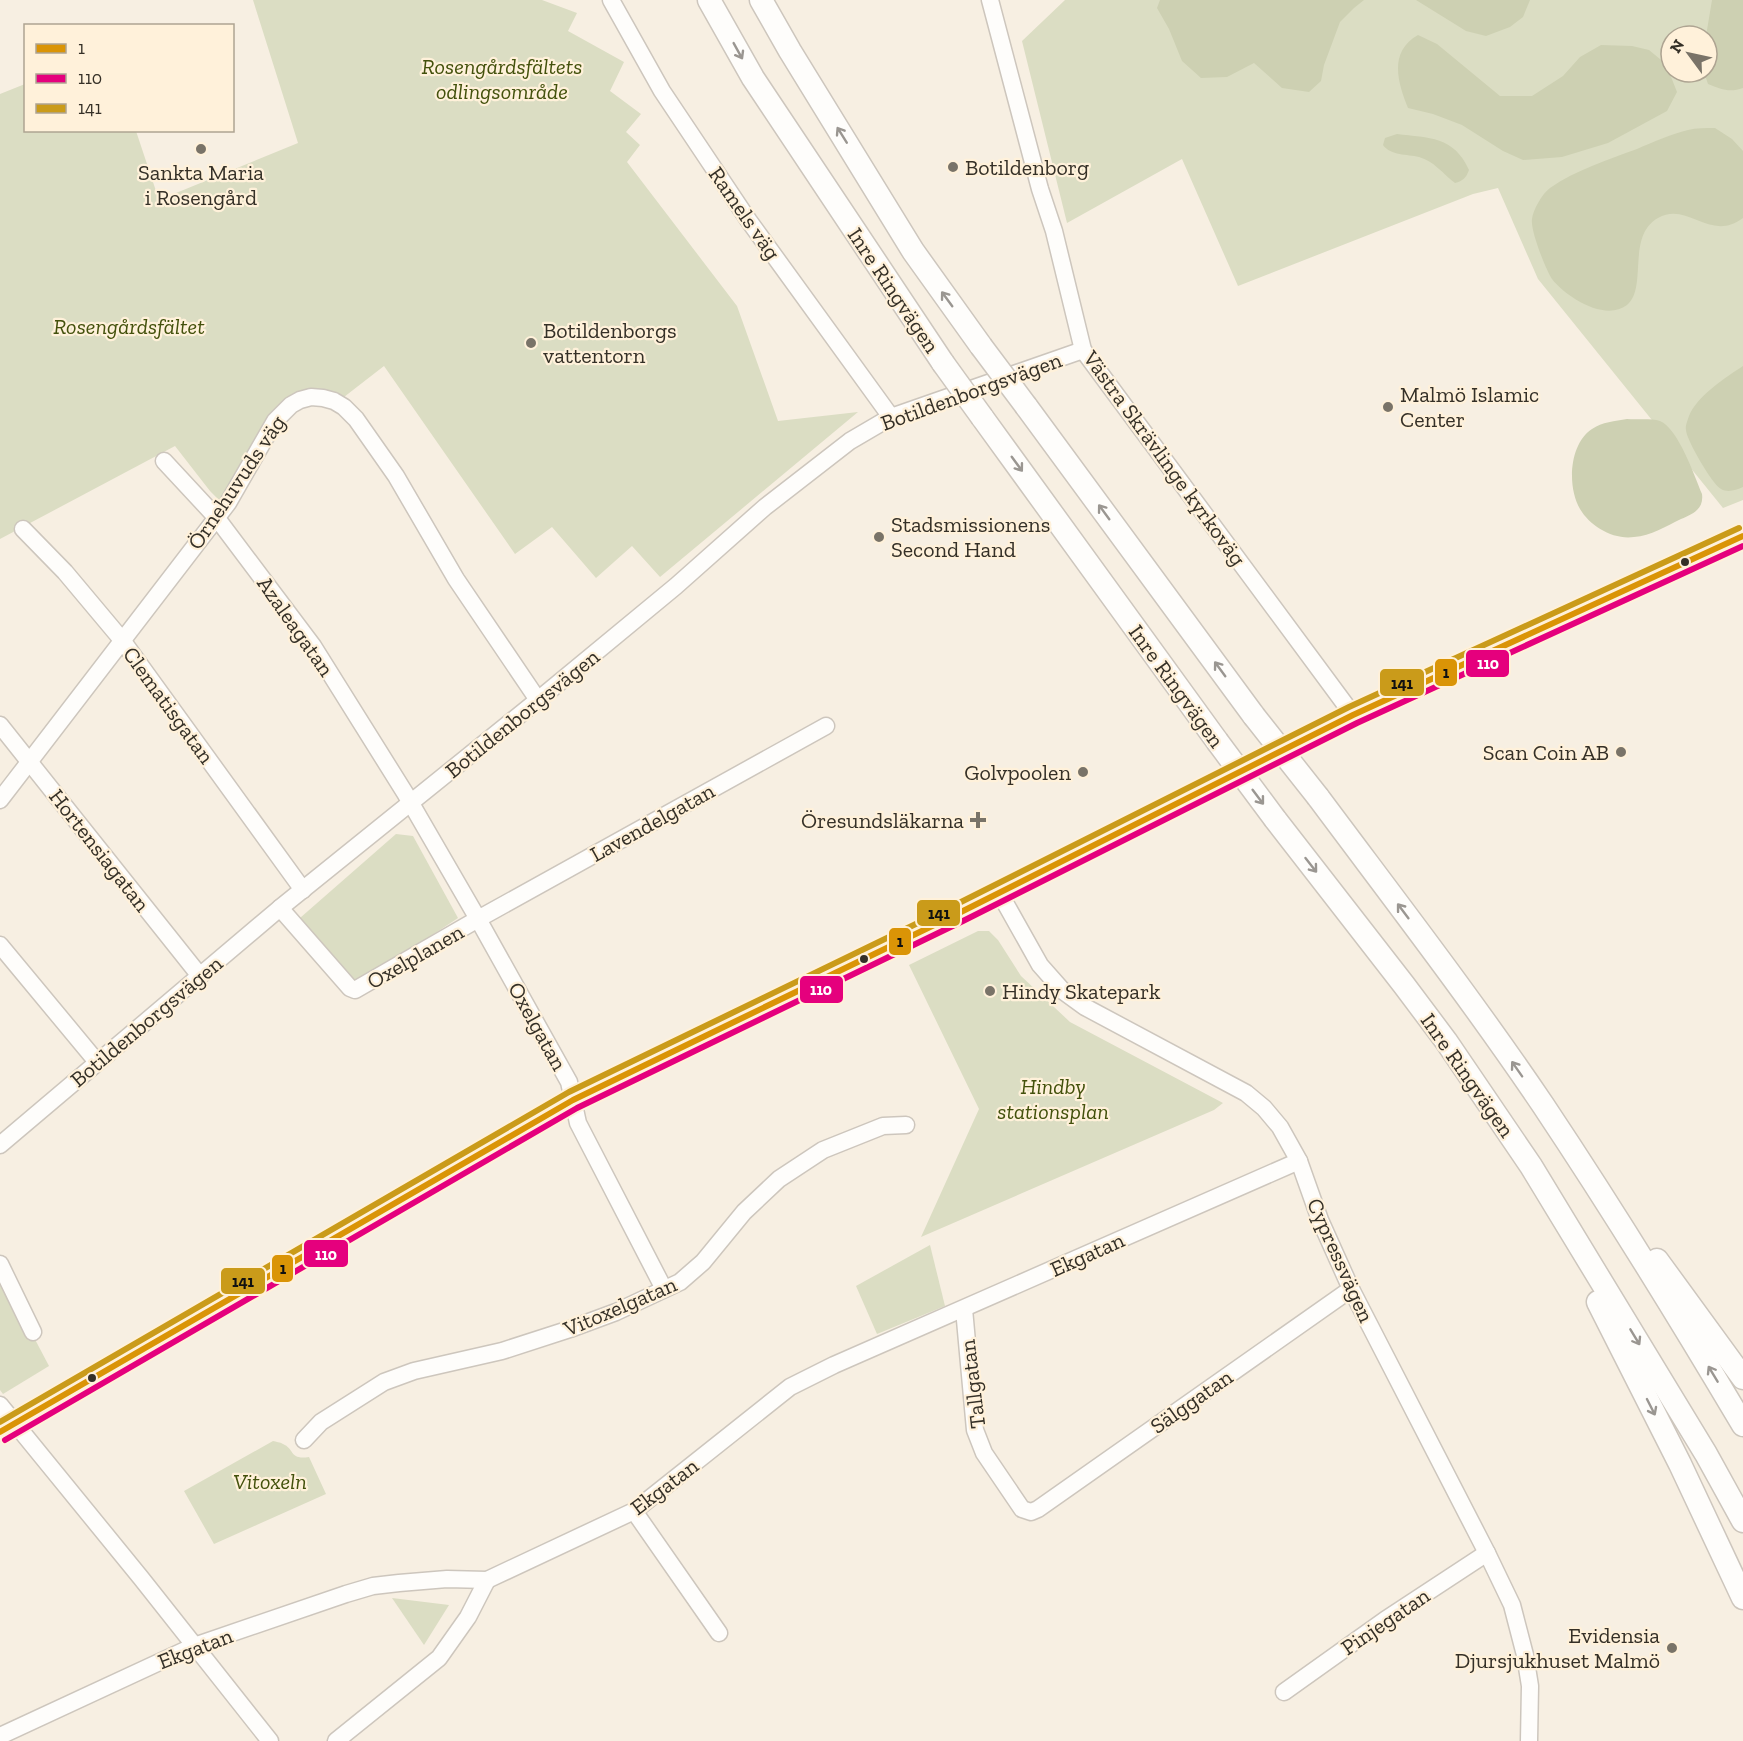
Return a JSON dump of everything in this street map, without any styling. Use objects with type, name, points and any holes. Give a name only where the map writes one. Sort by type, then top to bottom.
[{"type":"highway","name":"Inre Ringvägen","points":[[709,0],[753,78],[943,363],[1217,741],[1418,1004],[1531,1166],[1706,1454],[1743,1521]]},
{"type":"highway","name":"Inre Ringvägen","points":[[761,0],[913,251],[1254,716],[1318,797],[1442,963],[1543,1105],[1743,1425]]},
{"type":"highway","points":[[1543,1105],[1743,1378]]},
{"type":"highway","points":[[1531,1166],[1680,1464],[1743,1598]]},
{"type":"street","name":"Ramels väg","points":[[611,0],[662,91],[718,175],[891,417]]},
{"type":"street","name":"Västra Skrävlinge kyrkoväg","points":[[990,0],[1040,189],[1054,231],[1083,350],[1353,715]]},
{"type":"street","name":"Botildenborgsvägen","points":[[0,1145],[280,908],[676,586],[765,507],[850,441],[891,417],[1083,350]]},
{"type":"street","name":"Örnehuvuds väg","points":[[0,800],[228,503],[275,421],[291,405],[310,397],[334,401],[356,419],[396,476],[456,579],[538,700]]},
{"type":"street","name":"Azaleagatan","points":[[164,461],[216,516],[314,646],[411,803]]},
{"type":"street","name":"Clematisgatan","points":[[23,529],[65,572],[122,640],[303,890]]},
{"type":"street","points":[[0,1432],[573,1100],[999,892],[1353,715],[1743,536]]},
{"type":"street","name":"Hortensiagatan","points":[[0,725],[200,976]]},
{"type":"street","name":"Lavendelgatan","points":[[478,919],[826,726]]},
{"type":"street","name":"Oxelgatan","points":[[411,803],[568,1082],[579,1123],[664,1289]]},
{"type":"street","name":"Cypressvägen","points":[[999,892],[1040,965],[1063,991],[1085,1007],[1246,1093],[1264,1108],[1280,1127],[1299,1161],[1320,1220],[1351,1290],[1487,1552],[1512,1605],[1526,1655],[1530,1686],[1529,1741]]},
{"type":"street","name":"Oxelplanen","points":[[280,908],[350,988],[355,990],[478,919]]},
{"type":"street","points":[[0,945],[97,1062]]},
{"type":"street","name":"Vitoxelgatan","points":[[304,1440],[321,1422],[384,1382],[414,1371],[502,1351],[570,1329],[616,1312],[680,1282],[703,1262],[744,1212],[779,1179],[823,1150],[883,1126],[906,1125]]},
{"type":"street","name":"Ekgatan","points":[[0,1736],[194,1646],[373,1586],[447,1579],[487,1580],[634,1511],[790,1387],[834,1365],[1299,1161]]},
{"type":"street","points":[[0,1263],[33,1332]]},
{"type":"street","name":"Sälggatan","points":[[1030,1512],[1038,1509],[1351,1290]]},
{"type":"street","name":"Tallgatan","points":[[964,1309],[975,1430],[984,1453],[1022,1509],[1030,1512]]},
{"type":"street","points":[[0,1405],[270,1741]]},
{"type":"street","points":[[634,1511],[719,1633]]},
{"type":"street","name":"Pinjegatan","points":[[1284,1692],[1385,1620],[1487,1552]]},
{"type":"street","points":[[336,1741],[439,1658],[468,1617],[487,1580]]},
{"type":"green space","name":"Rosengårdsfältet","points":[[253,0],[542,0],[577,13],[568,31],[624,62],[610,91],[641,114],[626,132],[640,145],[627,162],[737,306],[778,421],[858,412],[660,577],[632,546],[596,578],[552,527],[515,554],[384,366],[344,397],[307,390],[291,395],[268,420],[221,502],[175,446],[0,539],[0,94],[24,84],[24,132],[136,132],[159,200],[298,143]]},
{"type":"green space","points":[[1065,0],[1743,0],[1743,500],[1723,508],[1538,279],[1498,188],[1473,194],[1238,286],[1182,159],[1067,223],[1022,41]]},
{"type":"green space","points":[[1160,0],[1364,0],[1340,22],[1324,65],[1321,81],[1309,92],[1282,88],[1254,63],[1227,77],[1201,78],[1182,61],[1169,29],[1157,8]]},
{"type":"green space","points":[[1416,0],[1530,0],[1523,17],[1510,27],[1486,36],[1466,31]]},
{"type":"green space","points":[[1712,0],[1743,0],[1743,88],[1729,90],[1708,84],[1719,84],[1719,24],[1708,24]]},
{"type":"green space","points":[[1418,35],[1437,44],[1500,96],[1532,96],[1563,76],[1580,57],[1601,45],[1632,46],[1649,50],[1659,58],[1659,84],[1674,84],[1677,92],[1667,111],[1608,143],[1562,157],[1523,160],[1503,151],[1462,125],[1408,108],[1401,88],[1398,68],[1402,50]]},
{"type":"green space","points":[[1715,128],[1732,139],[1743,151],[1743,218],[1720,226],[1710,225],[1679,214],[1669,214],[1658,218],[1648,226],[1643,237],[1633,297],[1627,305],[1618,310],[1608,311],[1586,305],[1558,286],[1546,267],[1532,224],[1536,207],[1547,191],[1603,161],[1669,136],[1691,129]]},
{"type":"green space","points":[[1397,134],[1430,138],[1448,145],[1463,159],[1469,170],[1467,175],[1455,183],[1424,159],[1386,149],[1383,145],[1385,138]]},
{"type":"green space","points":[[1743,366],[1743,487],[1726,491],[1717,485],[1706,471],[1690,442],[1686,427],[1689,416],[1698,401]]},
{"type":"green space","points":[[1627,419],[1656,420],[1667,425],[1685,454],[1702,499],[1697,510],[1690,515],[1652,533],[1626,537],[1610,534],[1596,526],[1584,515],[1573,489],[1572,466],[1579,445],[1592,429],[1609,422]]},
{"type":"green space","points":[[396,834],[413,836],[458,918],[361,982],[350,981],[300,918]]},
{"type":"green space","name":"Hindby stationsplan","points":[[978,931],[989,931],[998,940],[1021,976],[1070,1022],[1223,1103],[1214,1110],[921,1237],[979,1109],[909,965]]},
{"type":"green space","points":[[930,1245],[945,1306],[877,1334],[856,1286]]},
{"type":"green space","points":[[0,1273],[49,1366],[3,1394],[0,1390]]},
{"type":"green space","name":"Vitoxeln","points":[[273,1441],[287,1446],[295,1456],[309,1457],[326,1494],[214,1544],[184,1491]]},
{"type":"green space","points":[[392,1598],[449,1605],[424,1645]]},
{"type":"transit line","name":"141","points":[[0,1422],[569,1092],[955,905],[1349,707],[1739,528]]},
{"type":"transit line","name":"1","points":[[0,1432],[573,1100],[959,913],[1353,715],[1743,536]]},
{"type":"transit line","name":"110","points":[[5,1440],[577,1108],[963,921],[1357,723],[1743,546]]},
{"type":"place","name":"Sankta Maria i Rosengård","points":[[201,149]]},
{"type":"place","name":"Botildenborg","points":[[953,167]]},
{"type":"place","name":"Botildenborgs vattentorn","points":[[531,343]]},
{"type":"place","name":"Malmö Islamic Center","points":[[1388,407]]},
{"type":"place","name":"Stadsmissionens Second Hand","points":[[879,537]]},
{"type":"place","name":"Scan Coin AB","points":[[1621,752]]},
{"type":"place","name":"Golvpoolen","points":[[1083,772]]},
{"type":"place","name":"Öresundsläkarna","points":[[978,820]]},
{"type":"place","name":"Hindy Skatepark","points":[[990,991]]},
{"type":"place","name":"Evidensia Djursjukhuset Malmö","points":[[1672,1648]]},
{"type":"park label","name":"Rosengårdsfältets odlingsområde","points":[[502,78]]}]
